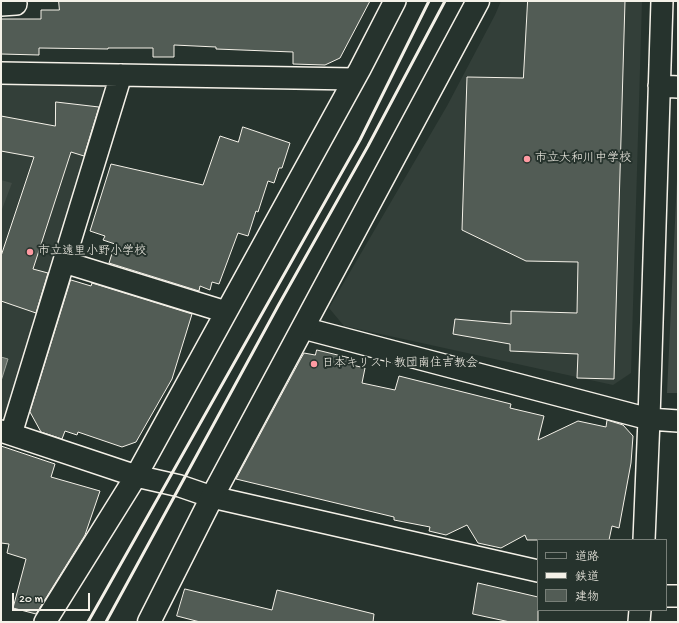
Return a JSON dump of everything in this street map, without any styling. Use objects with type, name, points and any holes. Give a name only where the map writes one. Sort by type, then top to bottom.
[{"type":"street","points":[[1,5],[16,4],[15,1]]},
{"type":"street","points":[[45,622],[136,476],[354,79],[395,1]]},
{"type":"street","points":[[149,622],[212,497],[478,1]]},
{"type":"street","points":[[644,539],[669,86],[662,1]]},
{"type":"street","points":[[1,73],[354,79]]},
{"type":"street","points":[[121,75],[64,262],[6,432],[136,476],[180,486],[212,497],[537,571]]},
{"type":"street","points":[[64,262],[226,312]]},
{"type":"street","points":[[303,328],[650,420],[678,421]]},
{"type":"street","points":[[667,596],[678,596]]},
{"type":"street","points":[[639,622],[640,611]]},
{"type":"shaded area","name":"市立大和川中学校","points":[[501,1],[642,1],[631,373],[613,385],[344,326],[329,308],[447,106]]},
{"type":"shaded area","name":"市立遠里小野小学校","points":[[1,82],[100,84],[109,95],[10,409],[2,416],[1,415]]},
{"type":"shaded area","points":[[678,158],[678,393],[667,393]]},
{"type":"shaded area","points":[[1,180],[12,183],[1,212]]},
{"type":"shaded area","points":[[1,357],[8,359],[1,381]]},
{"type":"building","points":[[59,1],[370,1],[340,58],[325,65],[293,64],[293,52],[216,49],[216,47],[174,45],[174,57],[153,57],[153,48],[39,48],[39,55],[1,54],[1,19],[41,19],[41,10],[59,10]]},
{"type":"building","points":[[528,1],[625,1],[614,379],[577,378],[578,354],[510,351],[510,344],[453,334],[455,319],[511,324],[511,311],[577,313],[578,262],[526,261],[462,230],[467,77],[523,78]]},
{"type":"building","points":[[56,102],[99,107],[84,156],[71,152],[33,269],[48,273],[36,313],[1,301],[1,256],[34,157],[1,151],[1,116],[55,126]]},
{"type":"building","points":[[243,127],[290,143],[282,168],[279,168],[274,183],[268,181],[248,236],[238,233],[219,284],[212,282],[210,290],[200,286],[199,291],[109,263],[115,244],[103,240],[105,236],[90,231],[111,164],[203,185],[220,136],[238,142]]},
{"type":"building","points":[[71,280],[91,286],[92,283],[192,314],[172,379],[136,442],[122,447],[78,432],[77,435],[65,431],[62,439],[41,432],[30,412]]},
{"type":"building","points":[[317,350],[354,359],[352,365],[365,368],[362,383],[395,390],[399,376],[511,404],[510,408],[544,416],[538,440],[578,421],[606,427],[607,420],[623,425],[633,436],[631,463],[619,528],[612,526],[609,539],[527,540],[525,535],[501,548],[478,543],[467,525],[446,535],[429,531],[430,527],[394,520],[394,517],[236,479],[304,353],[315,355]]},
{"type":"building","points":[[1,446],[55,464],[51,477],[100,491],[85,535],[36,614],[13,608],[26,559],[7,553],[9,544],[1,543]]},
{"type":"building","points":[[478,583],[537,597],[538,622],[510,622],[473,614]]},
{"type":"building","points":[[185,589],[272,610],[277,590],[374,614],[373,622],[200,622],[177,616]]},
{"type":"railway","points":[[88,622],[360,140],[429,1]]},
{"type":"railway","points":[[106,622],[278,306],[368,146],[445,1]]},
{"type":"place","name":"市立大和川中学校","points":[[527,159]]},
{"type":"place","name":"市立遠里小野小学校","points":[[30,252]]},
{"type":"place","name":"日本キリスト教団南住吉教会","points":[[314,364]]}]
